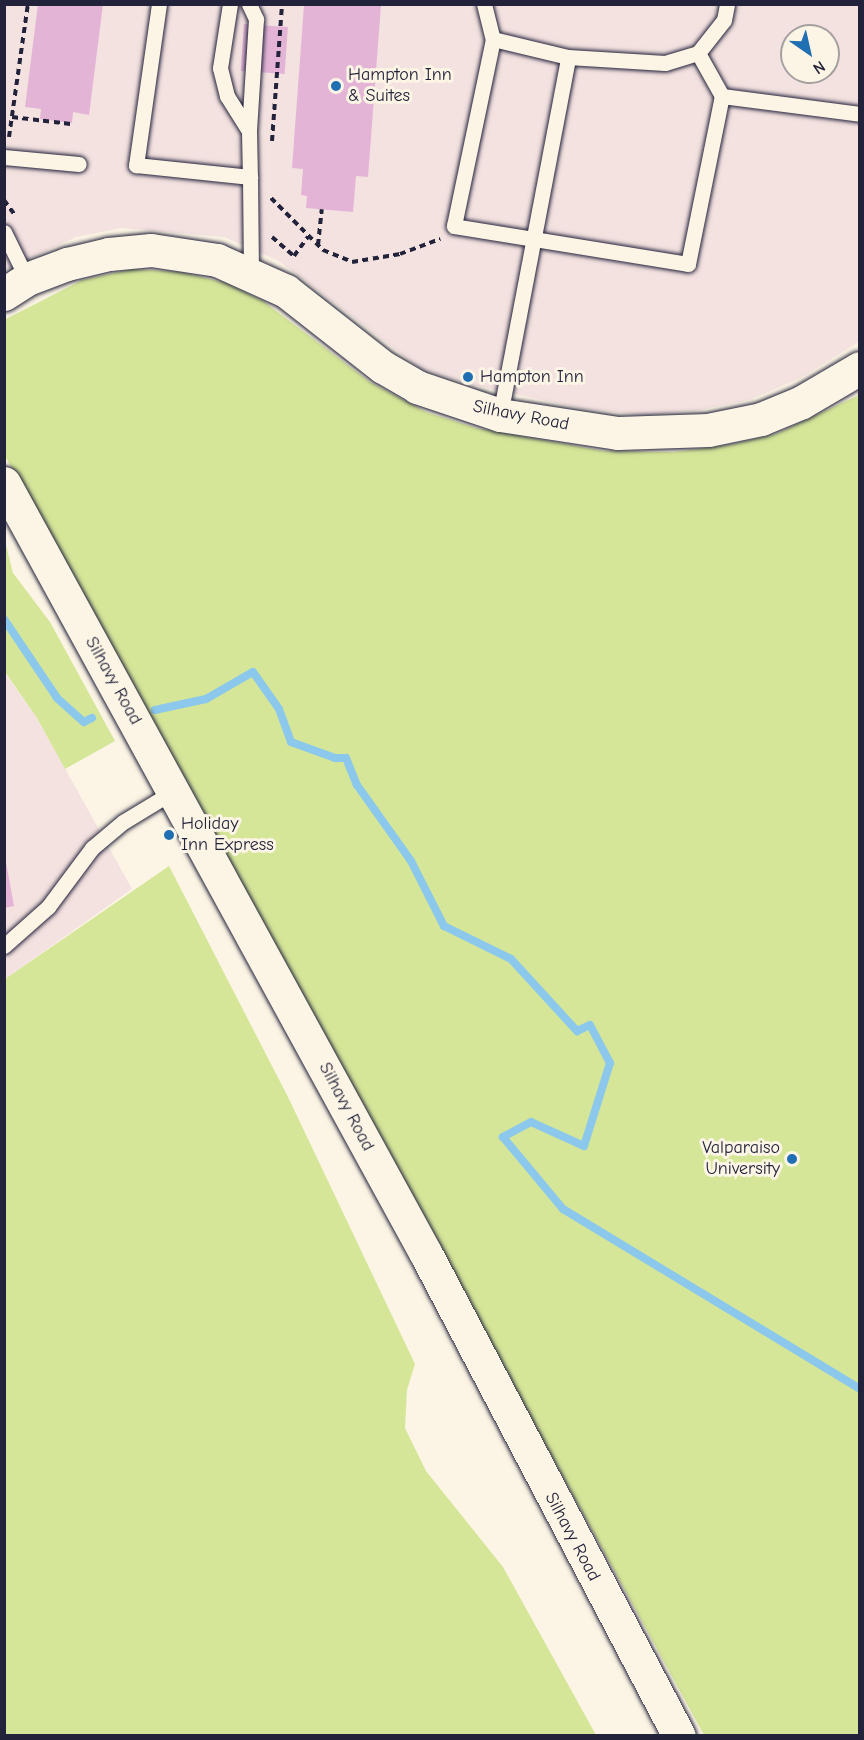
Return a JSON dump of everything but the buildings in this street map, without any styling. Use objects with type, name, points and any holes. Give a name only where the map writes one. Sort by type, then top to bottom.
[{"type":"street","name":"Silhavy Road","points":[[16,287],[67,264],[151,250],[217,260],[251,273],[286,291],[383,367],[417,387],[500,415],[618,433],[708,430],[760,419],[802,402],[860,368]]},
{"type":"street","name":"Silhavy Road","points":[[4,483],[426,1254],[680,1736]]},
{"type":"lane","points":[[159,4],[136,165],[250,177]]},
{"type":"lane","points":[[230,4],[220,69],[227,96],[249,131]]},
{"type":"lane","points":[[249,4],[256,19],[249,131],[251,273]]},
{"type":"lane","points":[[484,4],[492,39],[454,226],[533,241],[688,264],[722,96],[698,54]]},
{"type":"lane","points":[[492,39],[568,57],[665,63],[698,54],[724,20],[727,4]]},
{"type":"lane","points":[[500,415],[568,57]]},
{"type":"lane","points":[[722,96],[860,114]]},
{"type":"lane","points":[[4,157],[79,164]]},
{"type":"lane","points":[[4,232],[16,287]]},
{"type":"lane","points":[[4,946],[48,907],[92,848],[123,822],[174,791]]},
{"type":"path","points":[[9,141],[28,4]]},
{"type":"path","points":[[271,150],[282,4]]},
{"type":"path","points":[[12,117],[71,124]]},
{"type":"path","points":[[268,194],[308,237],[318,245],[352,262],[376,259],[425,246],[454,226]]},
{"type":"path","points":[[318,245],[322,209]]},
{"type":"path","points":[[294,256],[308,237]]},
{"type":"shaded area","points":[[5,5],[859,5],[859,342],[800,378],[749,400],[700,410],[646,415],[584,409],[468,384],[421,369],[279,261],[224,237],[121,228],[76,237],[5,270]]},
{"type":"shaded area","points":[[4,672],[37,718],[132,889],[5,979]]},
{"type":"green space","points":[[132,269],[181,272],[226,283],[263,301],[370,382],[426,412],[476,428],[604,451],[673,452],[729,445],[776,434],[859,395],[859,1735],[704,1735],[5,456],[4,320],[82,280]]},
{"type":"green space","points":[[4,537],[13,573],[50,622],[115,741],[65,769],[37,718],[5,672]]},
{"type":"green space","points":[[169,866],[289,1099],[415,1364],[407,1390],[405,1428],[426,1471],[503,1567],[596,1735],[5,1735],[5,979]]},
{"type":"waterway","points":[[4,619],[57,698],[84,722],[92,718]]},
{"type":"waterway","points":[[155,710],[206,699],[253,672],[279,709],[291,742],[335,758],[346,758],[357,785],[411,861],[444,926],[511,959],[577,1031],[590,1025],[610,1063],[584,1146],[531,1122],[503,1137],[563,1209],[860,1389]]},
{"type":"place","name":"Hampton Inn & Suites","points":[[336,86]]},
{"type":"place","name":"Hampton Inn","points":[[468,377]]},
{"type":"place","name":"Holiday Inn Express","points":[[169,835]]},
{"type":"place","name":"Valparaiso University","points":[[792,1159]]}]
